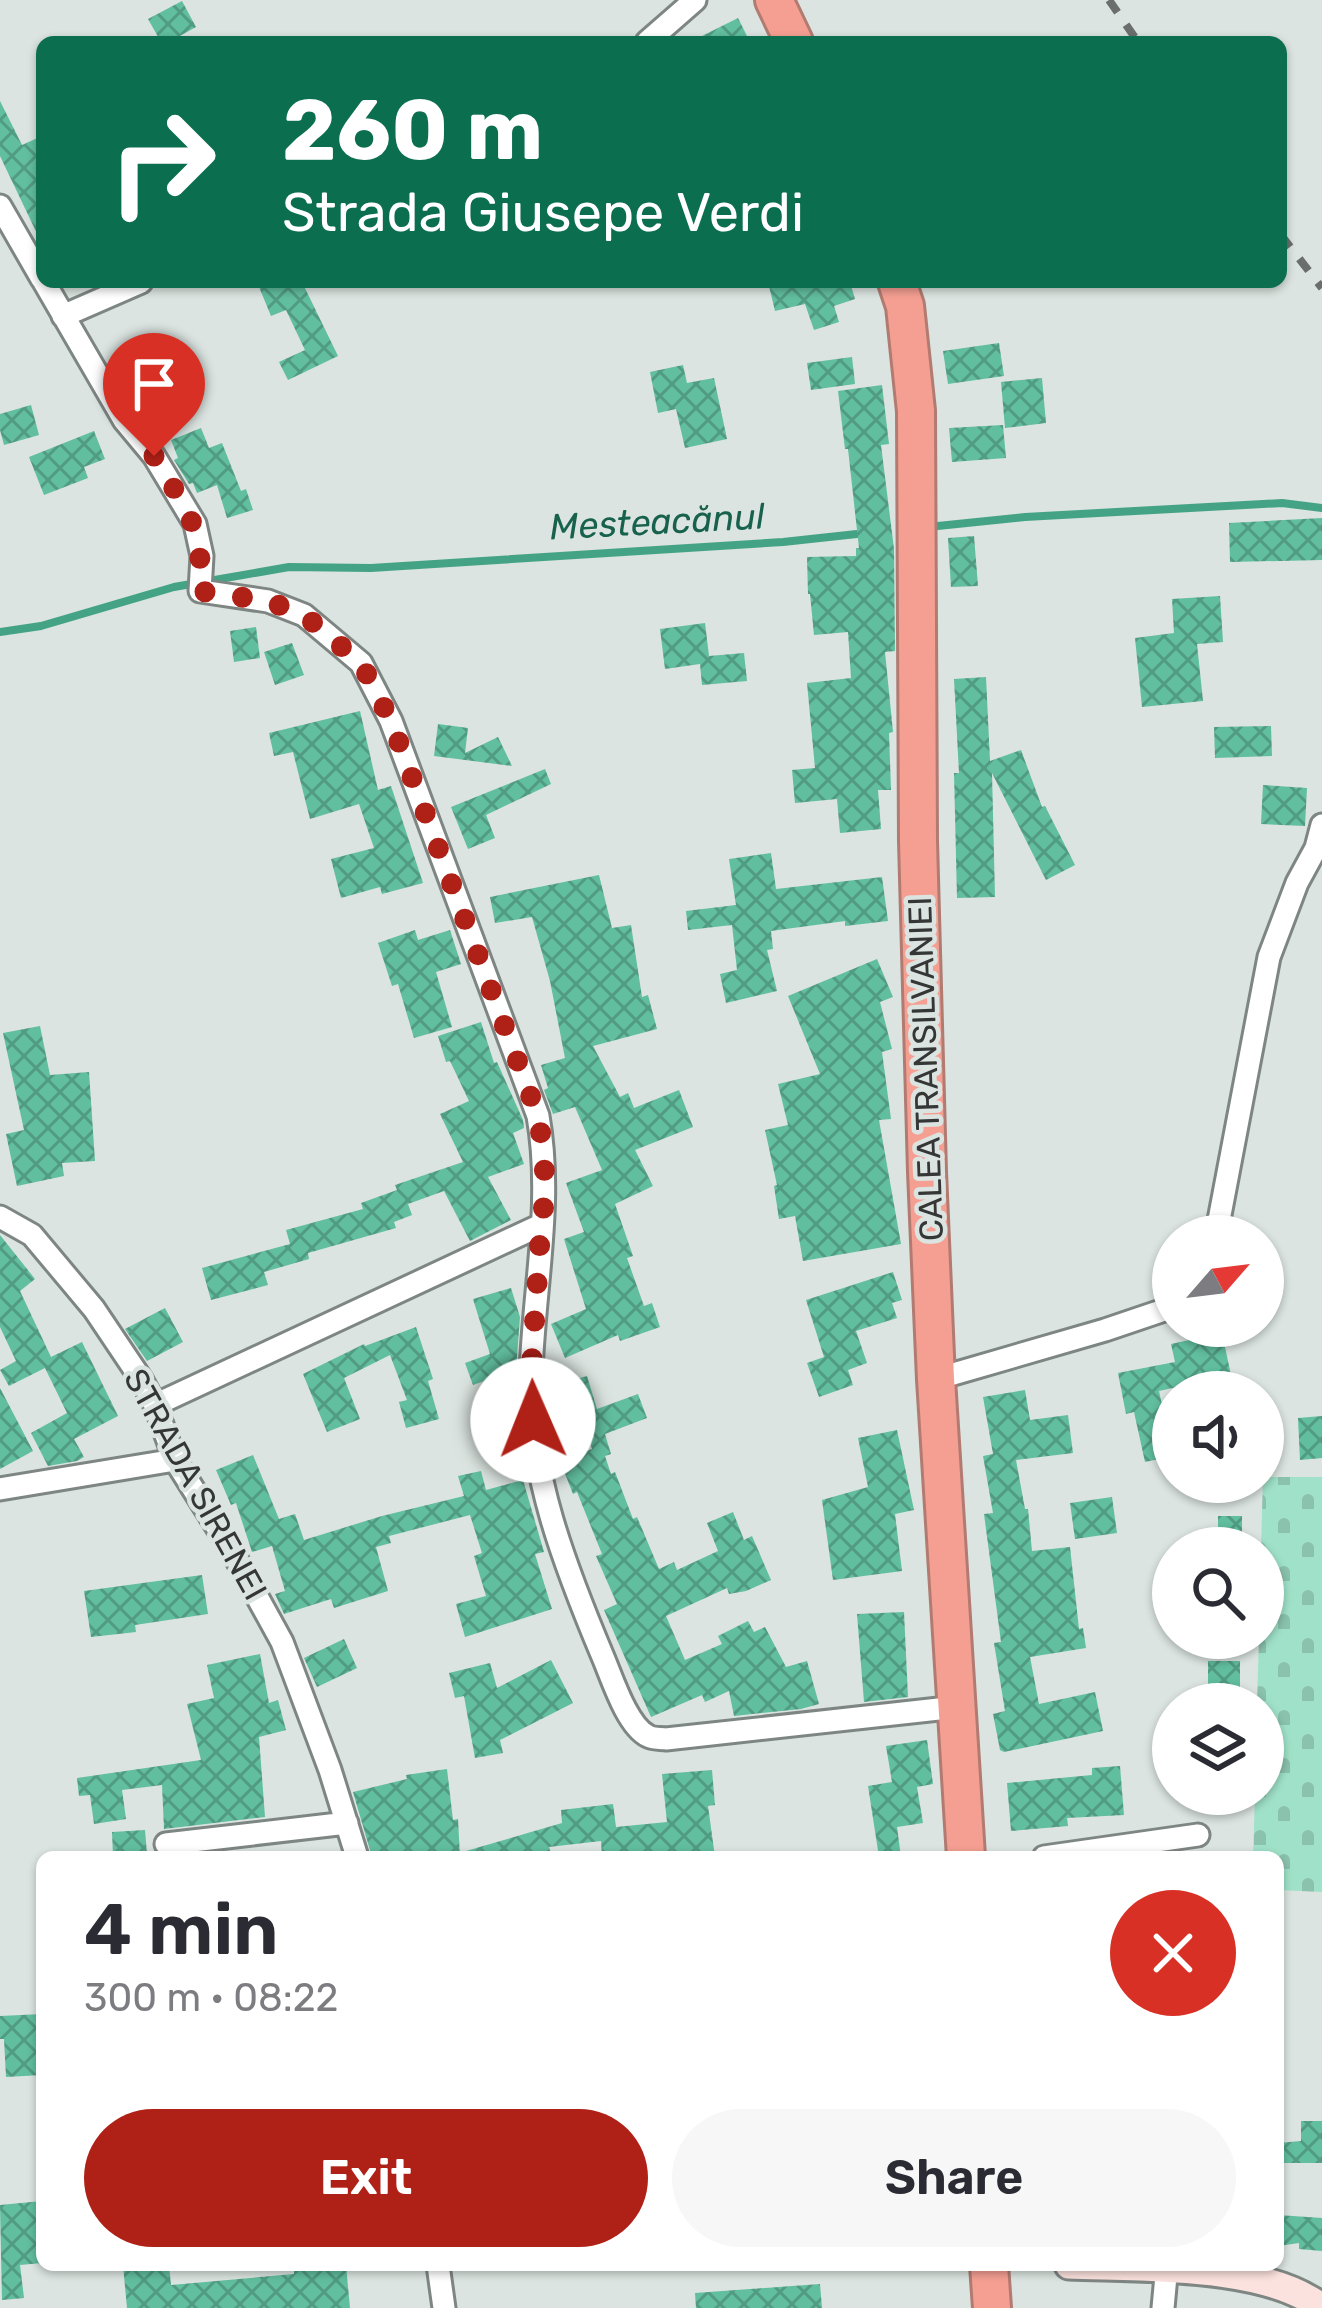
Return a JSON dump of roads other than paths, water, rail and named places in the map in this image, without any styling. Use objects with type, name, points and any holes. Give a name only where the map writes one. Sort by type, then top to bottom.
[{"type":"highway","points":[[774,0],[791,36]]},
{"type":"highway","name":"CALEA TRANSILVANIEI","points":[[899,288],[916,411],[918,841],[927,1172],[966,1851]]},
{"type":"highway","points":[[989,2271],[992,2308]]},
{"type":"street","points":[[654,36],[695,0]]},
{"type":"street","points":[[0,206],[36,268]]},
{"type":"street","points":[[47,288],[124,420],[154,456],[195,524],[202,556],[200,591],[268,601],[304,615],[361,663],[391,721],[530,1091],[545,1157],[531,1374],[536,1453],[579,1599],[630,1718],[646,1736],[666,1739],[957,1707]]},
{"type":"street","points":[[63,316],[126,288]]},
{"type":"street","points":[[1220,1215],[1269,957],[1297,884],[1319,848],[1322,825]]},
{"type":"street","name":"STRADA SIRENEI","points":[[0,1217],[32,1235],[94,1309],[141,1379],[175,1460],[282,1642],[355,1851]]},
{"type":"street","points":[[154,1405],[541,1225]]},
{"type":"street","points":[[936,1379],[1152,1314]]},
{"type":"street","points":[[0,1489],[175,1460]]},
{"type":"street","points":[[166,1844],[347,1822]]},
{"type":"street","points":[[1084,1851],[1198,1834]]},
{"type":"street","points":[[439,2271],[445,2308]]},
{"type":"street","points":[[1162,2308],[1167,2271]]},
{"type":"street","points":[[1198,2271],[1253,2278],[1286,2288],[1322,2308]]},
{"type":"waterway","name":"Mesteacănul","points":[[928,527],[1282,503],[1322,508]]},
{"type":"waterway","name":"Mesteacănul","points":[[0,632],[41,626],[174,587],[289,567],[371,568],[866,533]]},
{"type":"railway","points":[[1109,0],[1134,36]]},
{"type":"railway","points":[[1287,243],[1322,288]]}]
